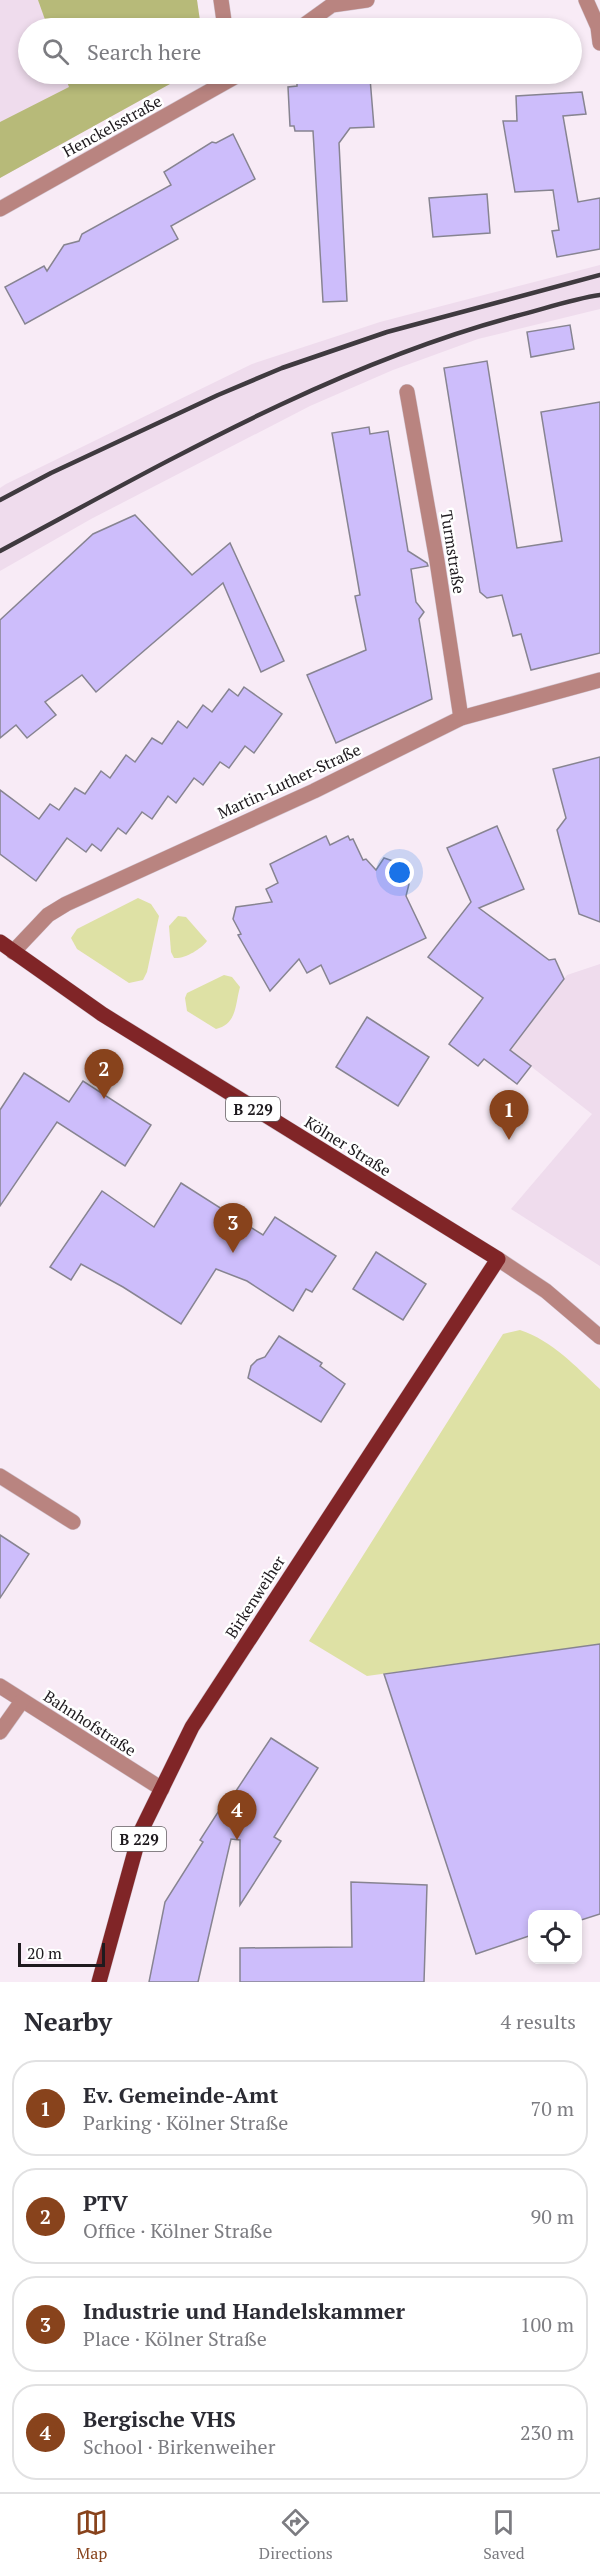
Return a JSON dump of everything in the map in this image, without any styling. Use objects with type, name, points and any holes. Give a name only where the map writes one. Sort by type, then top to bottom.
[{"type":"main road","name":"B 229","points":[[0,942],[13,952]]},
{"type":"main road","name":"Kölner Straße","points":[[13,952],[112,1021],[498,1259]]},
{"type":"main road","name":"Birkenweiher","points":[[99,1982],[140,1833],[204,1706],[498,1259]]},
{"type":"street","points":[[221,0],[224,18]]},
{"type":"street","points":[[314,18],[332,5],[367,0]]},
{"type":"street","points":[[586,0],[598,27],[600,43]]},
{"type":"street","name":"Henckelsstraße","points":[[0,209],[219,84]]},
{"type":"street","name":"Turmstraße","points":[[407,392],[437,561],[461,718]]},
{"type":"street","name":"Martin-Luther-Straße","points":[[13,952],[48,915],[66,904],[304,795],[461,718],[600,680]]},
{"type":"street","name":"Kölner Straße","points":[[498,1259],[546,1291],[600,1337]]},
{"type":"street","points":[[0,1476],[73,1522]]},
{"type":"street","name":"Bahnhofstraße","points":[[0,1686],[162,1789]]},
{"type":"street","points":[[0,1732],[22,1701]]},
{"type":"shaded area","points":[[0,0],[197,0],[200,18],[18,18],[18,84],[170,84],[0,178]]},
{"type":"shaded area","points":[[600,265],[600,309],[478,339],[393,370],[310,406],[91,519],[0,571],[0,488],[6,484],[252,364],[380,322]]},
{"type":"shaded area","points":[[600,964],[600,1266],[511,1209],[592,1114],[510,1050],[567,975]]},
{"type":"green space","points":[[38,0],[197,0],[200,18],[44,18]]},
{"type":"green space","points":[[68,84],[170,84],[0,178],[0,122],[69,87]]},
{"type":"green space","points":[[138,898],[151,904],[159,916],[147,972],[143,980],[129,983],[77,949],[71,938],[77,929]]},
{"type":"green space","points":[[178,916],[186,917],[207,941],[192,953],[174,958],[171,952],[169,926]]},
{"type":"green space","points":[[224,975],[232,977],[240,987],[232,1018],[228,1023],[216,1029],[187,1011],[185,998],[187,993]]},
{"type":"green space","points":[[520,1330],[553,1347],[600,1389],[600,1644],[367,1676],[309,1641],[503,1334]]},
{"type":"building","points":[[297,84],[370,84],[374,127],[350,128],[339,143],[347,301],[323,302],[313,131],[295,131],[294,126],[290,126],[288,87],[297,86]]},
{"type":"building","points":[[582,92],[586,114],[563,116],[578,202],[600,198],[600,249],[557,257],[552,231],[559,230],[553,190],[515,192],[503,121],[517,121],[516,96]]},
{"type":"building","points":[[233,134],[255,179],[171,226],[178,239],[25,324],[5,287],[44,266],[47,271],[64,245],[79,241],[82,234],[171,185],[164,172],[212,142],[216,143]]},
{"type":"building","points":[[487,194],[490,233],[433,237],[429,198]]},
{"type":"building","points":[[570,325],[574,349],[531,357],[527,332]]},
{"type":"building","points":[[487,361],[517,548],[562,541],[541,412],[600,402],[600,653],[531,670],[521,634],[513,636],[502,595],[487,598],[480,592],[444,368]]},
{"type":"building","points":[[369,427],[370,434],[388,431],[408,551],[428,566],[411,569],[416,602],[424,612],[419,619],[432,699],[336,743],[307,675],[366,650],[355,596],[360,595],[332,433]]},
{"type":"building","points":[[135,515],[192,575],[230,543],[284,661],[261,672],[223,583],[96,692],[82,675],[45,702],[56,715],[27,738],[16,725],[0,738],[0,620],[93,534]]},
{"type":"building","points":[[244,687],[282,714],[254,753],[245,746],[229,768],[220,762],[203,785],[194,778],[176,803],[168,796],[152,819],[142,812],[126,834],[118,828],[101,851],[92,844],[86,852],[67,838],[36,881],[0,854],[0,790],[39,819],[50,804],[59,810],[75,788],[85,794],[101,771],[110,778],[126,755],[135,762],[152,738],[162,744],[178,721],[187,728],[203,705],[212,712],[229,689],[238,696]]},
{"type":"building","points":[[600,757],[600,922],[579,914],[557,830],[566,818],[553,769]]},
{"type":"building","points":[[497,826],[524,889],[479,908],[549,960],[555,959],[564,979],[510,1050],[531,1066],[517,1084],[484,1059],[478,1066],[449,1044],[483,998],[428,957],[471,902],[447,848]]},
{"type":"building","points":[[326,836],[330,845],[348,836],[350,840],[353,839],[363,860],[366,859],[376,870],[384,858],[399,863],[409,884],[406,896],[426,938],[330,984],[321,965],[307,973],[299,959],[270,991],[238,935],[241,934],[233,919],[236,907],[272,902],[266,889],[278,883],[270,864]]},
{"type":"building","points":[[367,1017],[429,1057],[398,1106],[336,1067]]},
{"type":"building","points":[[24,1073],[69,1102],[83,1081],[151,1125],[125,1166],[57,1122],[0,1206],[0,1110]]},
{"type":"building","points":[[181,1183],[263,1235],[275,1217],[336,1256],[312,1292],[306,1289],[293,1311],[247,1281],[216,1269],[181,1324],[123,1287],[81,1264],[71,1280],[50,1267],[102,1191],[154,1227]]},
{"type":"building","points":[[376,1252],[426,1284],[403,1320],[353,1289]]},
{"type":"building","points":[[279,1336],[322,1363],[320,1366],[345,1384],[321,1422],[248,1378],[251,1366],[257,1360],[265,1357]]},
{"type":"building","points":[[0,1535],[29,1554],[0,1598]]},
{"type":"building","points":[[600,1644],[600,1914],[582,1920],[582,1910],[528,1910],[528,1936],[476,1954],[384,1674]]},
{"type":"building","points":[[271,1738],[318,1768],[274,1837],[281,1841],[240,1905],[240,1840],[231,1839],[198,1982],[149,1982],[165,1902],[203,1842],[200,1840],[231,1792],[234,1794]]},
{"type":"building","points":[[351,1882],[427,1885],[424,1982],[240,1982],[240,1948],[352,1947]]},
{"type":"railway","points":[[0,500],[51,473],[218,395],[282,368],[387,332],[600,275]]},
{"type":"railway","points":[[0,551],[188,450],[316,388],[448,337],[558,304],[600,295]]},
{"type":"place","name":"PTV","points":[[104,1099]]},
{"type":"place","name":"Ev. Gemeinde-Amt","points":[[509,1140]]},
{"type":"place","name":"Industrie und Handelskammer","points":[[233,1253]]},
{"type":"place","name":"Bergische VHS","points":[[237,1840]]}]
